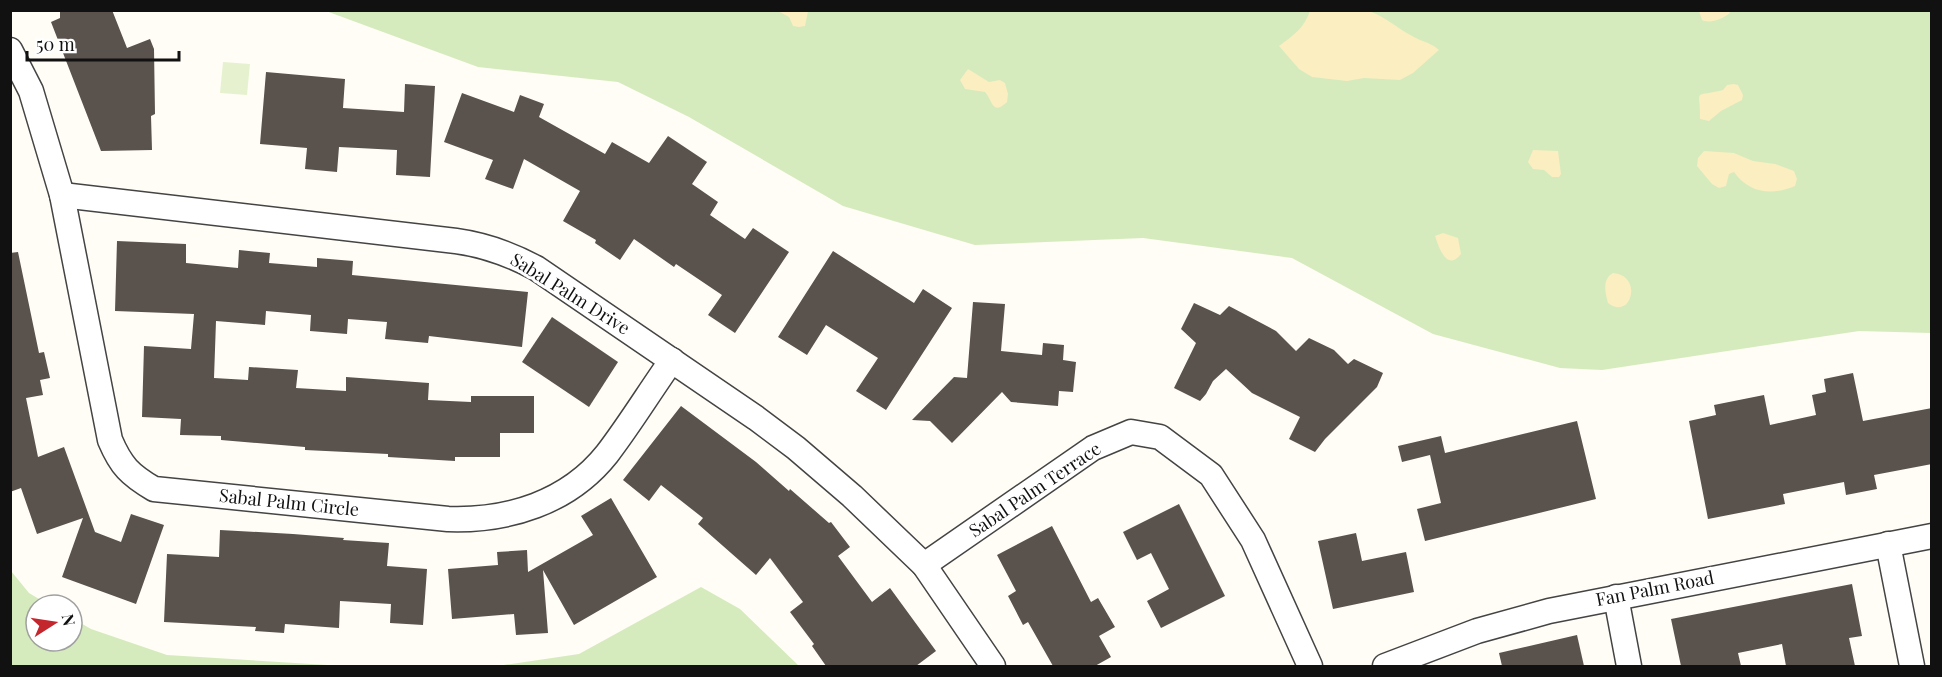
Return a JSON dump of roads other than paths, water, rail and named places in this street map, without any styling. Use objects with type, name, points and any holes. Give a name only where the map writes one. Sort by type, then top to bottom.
[{"type":"street","points":[[10,50],[30,91],[62,195]]},
{"type":"street","name":"Sabal Palm Drive","points":[[62,195],[456,241],[496,250],[517,258],[536,268],[672,360],[796,448],[852,496],[924,566],[993,666]]},
{"type":"street","name":"Sabal Palm Circle","points":[[62,195],[110,440],[119,461],[134,478],[154,489],[448,519],[492,518],[514,513],[555,497],[591,471],[606,455],[672,360]]},
{"type":"street","name":"Sabal Palm Terrace","points":[[924,566],[1093,448],[1131,432],[1160,437],[1211,475],[1253,540],[1310,666]]},
{"type":"street","name":"Fan Palm Road","points":[[1385,666],[1477,631],[1549,611],[1932,536]]},
{"type":"street","points":[[1888,544],[1912,666]]},
{"type":"street","points":[[1616,597],[1629,666]]}]
